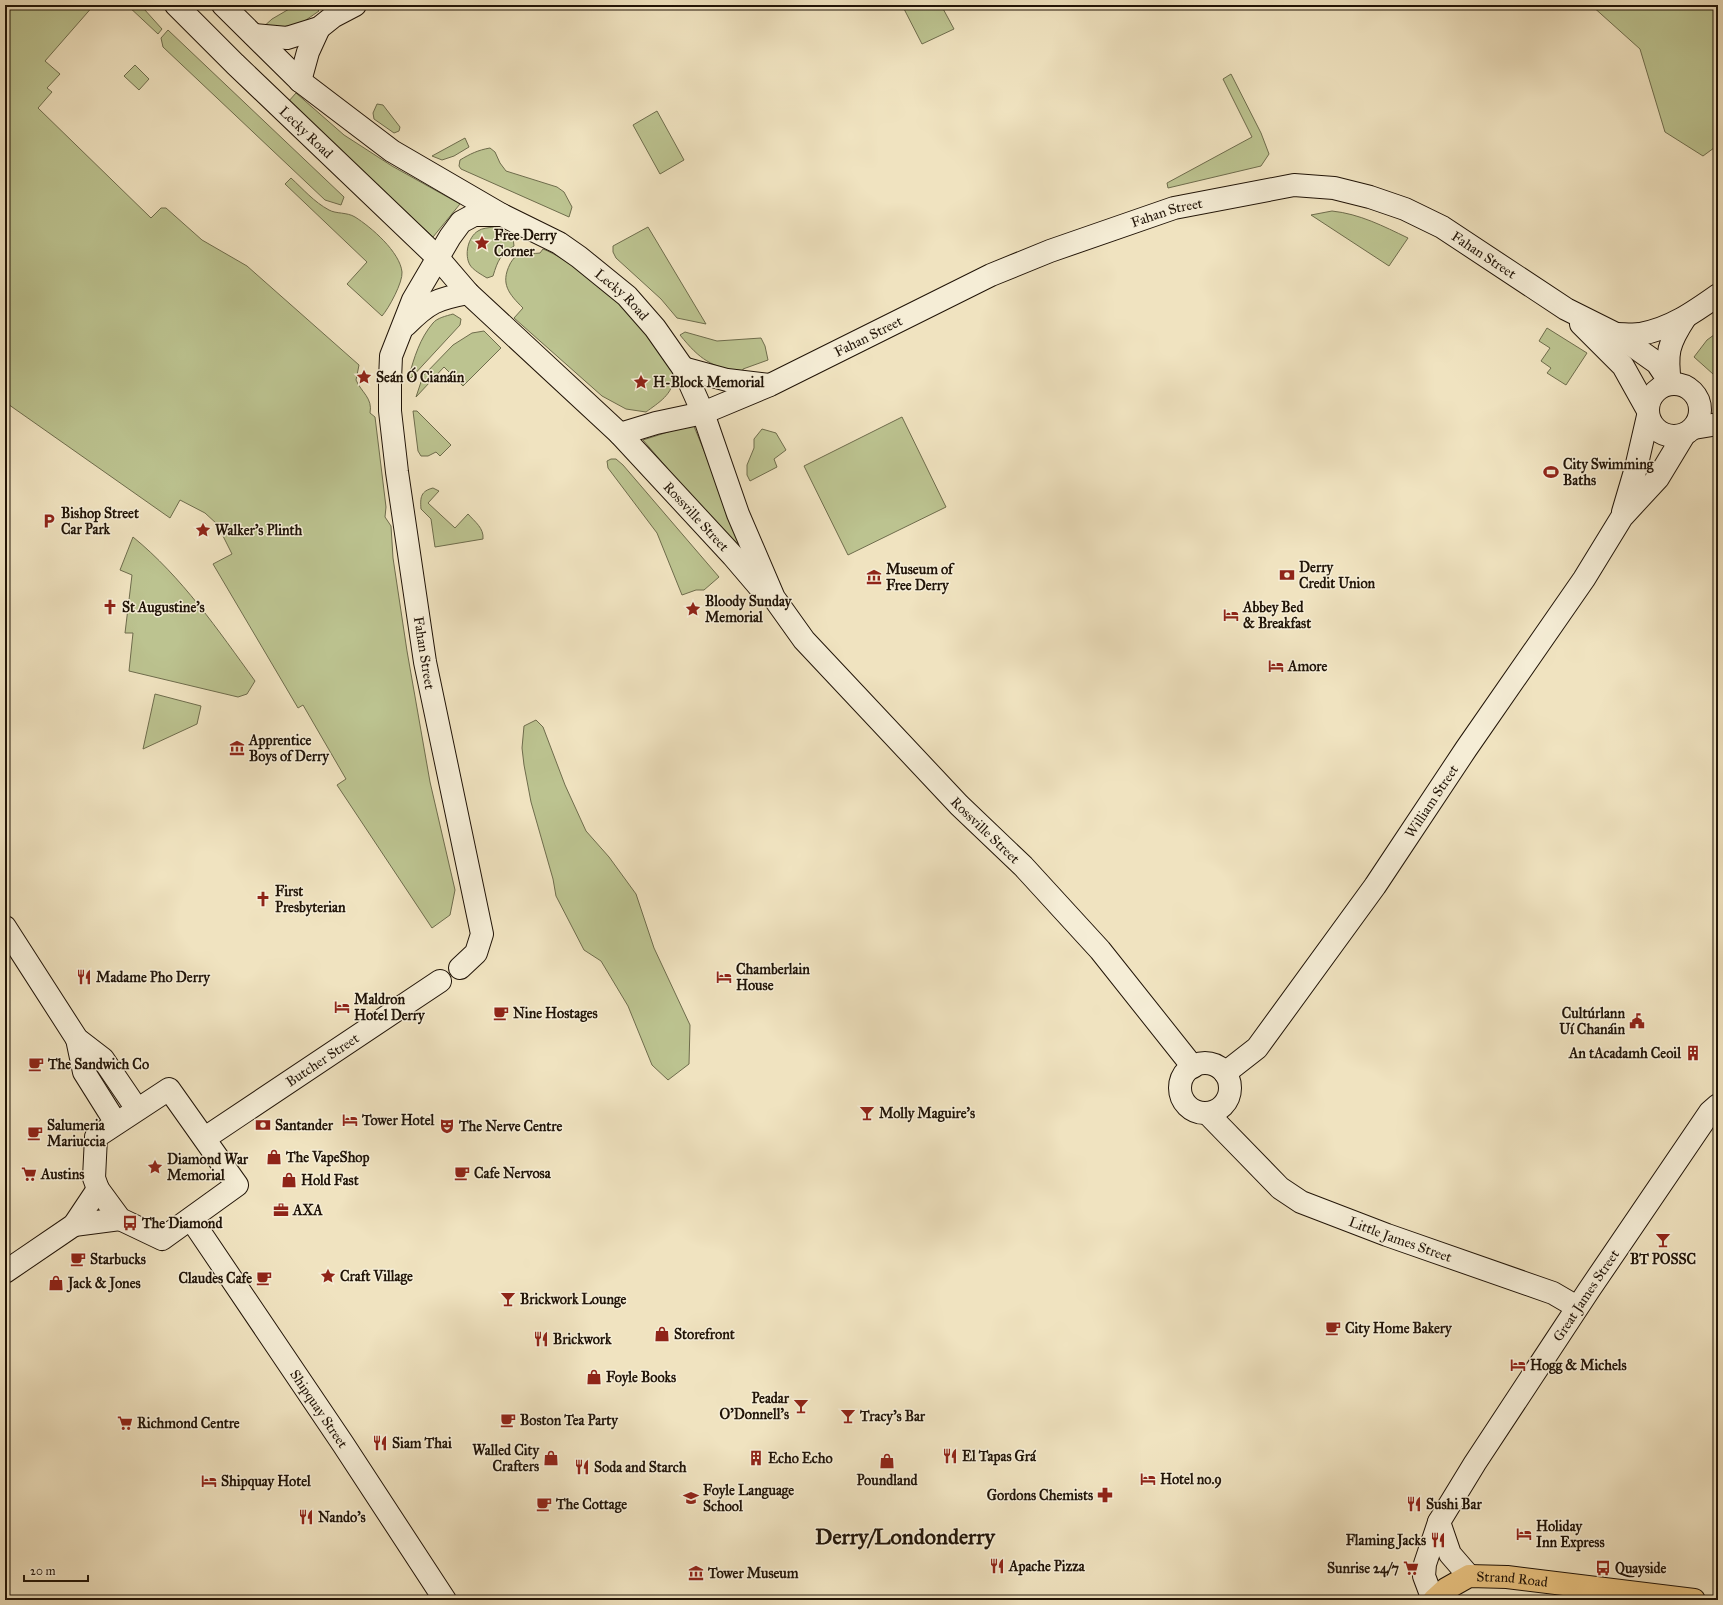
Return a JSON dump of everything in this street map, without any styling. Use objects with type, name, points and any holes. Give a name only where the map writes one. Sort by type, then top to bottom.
[{"type":"main road","name":"Lecky Road","points":[[176,5],[235,64],[438,258],[468,293],[620,434]]},
{"type":"main road","name":"Lecky Road","points":[[223,5],[300,81],[392,151],[502,215],[559,243],[579,257],[627,296],[658,331],[683,368],[702,413]]},
{"type":"main road","points":[[254,35],[287,38],[319,28],[334,16],[356,5]]},
{"type":"main road","points":[[300,81],[308,52],[319,28]]},
{"type":"main road","name":"Fahan Street","points":[[620,434],[656,423],[702,413],[770,385],[991,275],[1050,251],[1174,208],[1294,185],[1334,188],[1370,197],[1405,209],[1442,226],[1566,309],[1616,334],[1656,363],[1671,384]]},
{"type":"main road","name":"Lecky Road","points":[[438,258],[461,222],[474,215],[502,215]]},
{"type":"main road","name":"Fahan Street","points":[[438,258],[413,300],[391,356],[390,411],[397,472],[425,662],[482,934],[476,953],[460,968]]},
{"type":"main road","name":"Fahan Street","points":[[402,328],[423,308],[443,298],[468,293]]},
{"type":"main road","points":[[1616,334],[1640,334],[1656,330],[1685,318],[1718,295]]},
{"type":"main road","name":"Fahan Street","points":[[1566,309],[1623,366],[1648,412]]},
{"type":"main road","points":[[1671,384],[1668,351],[1673,335],[1685,318]]},
{"type":"main road","points":[[683,368],[727,380],[770,385]]},
{"type":"main road","points":[[1689,432],[1708,404],[1688,387],[1679,384],[1664,386],[1652,395],[1648,412],[1655,429],[1662,434],[1669,436],[1689,432],[1718,424]]},
{"type":"main road","name":"William Street","points":[[1622,517],[1636,468],[1648,412]]},
{"type":"main road","name":"Rossville Street","points":[[702,413],[738,514],[774,598],[804,640],[959,805],[1023,866],[1100,950],[1193,1066]]},
{"type":"main road","name":"William Street","points":[[1225,1073],[1257,1048],[1375,886],[1466,749],[1584,579],[1622,517],[1658,478],[1689,432]]},
{"type":"main road","name":"Rossville Street","points":[[620,434],[733,556],[762,590],[774,598]]},
{"type":"main road","points":[[5,927],[77,1039],[103,1059],[137,1109]]},
{"type":"main road","name":"Butcher Street","points":[[205,1138],[440,981]]},
{"type":"main road","points":[[77,1039],[84,1072],[116,1123]]},
{"type":"main road","points":[[1203,1063],[1210,1063],[1216,1065],[1229,1078],[1230,1092],[1215,1109],[1194,1111],[1188,1106],[1181,1094],[1182,1080],[1185,1073],[1193,1066],[1203,1063]]},
{"type":"main road","points":[[169,1089],[237,1185],[162,1239],[120,1219],[98,1189],[94,1178],[96,1137],[137,1109],[169,1089]]},
{"type":"main road","name":"Great James Street","points":[[1433,1600],[1424,1576],[1425,1564],[1439,1522],[1475,1463],[1578,1307],[1710,1112],[1718,1105]]},
{"type":"main road","name":"Little James Street","points":[[1215,1109],[1239,1146],[1280,1188],[1301,1202],[1387,1235],[1553,1292],[1578,1307]]},
{"type":"main road","points":[[5,1272],[74,1225],[98,1189]]},
{"type":"main road","points":[[74,1225],[120,1219]]},
{"type":"main road","name":"Shipquay Street","points":[[191,1219],[343,1444],[445,1600]]},
{"type":"main road","points":[[1439,1522],[1450,1554],[1469,1576]]},
{"type":"main road","name":"Strand Road","points":[[1433,1600],[1446,1589],[1469,1576],[1506,1577],[1694,1600]]},
{"type":"green space","points":[[5,5],[94,5],[45,61],[60,74],[47,88],[52,92],[38,108],[151,218],[161,208],[166,208],[202,240],[247,266],[359,365],[356,380],[370,403],[370,413],[375,417],[386,507],[385,517],[391,526],[393,558],[407,651],[430,782],[455,890],[450,915],[432,928],[337,785],[346,779],[303,705],[298,708],[213,564],[232,554],[217,524],[205,513],[180,500],[170,518],[5,402]]},
{"type":"green space","points":[[127,5],[143,5],[144,9],[162,29],[158,34]]},
{"type":"green space","points":[[296,5],[313,5],[319,11],[290,31],[261,29],[272,19]]},
{"type":"green space","points":[[902,5],[941,5],[954,29],[922,44]]},
{"type":"green space","points":[[1591,5],[1718,5],[1718,145],[1703,156],[1665,132],[1640,49]]},
{"type":"green space","points":[[168,30],[344,197],[341,205],[325,200],[163,47],[161,38]]},
{"type":"green space","points":[[135,65],[149,79],[139,90],[124,76]]},
{"type":"green space","points":[[1231,74],[1261,133],[1269,154],[1261,166],[1168,188],[1167,183],[1252,137],[1223,79]]},
{"type":"green space","points":[[296,93],[344,135],[392,166],[460,204],[433,237],[288,102]]},
{"type":"green space","points":[[377,104],[383,105],[400,127],[399,131],[394,133],[374,119],[373,113]]},
{"type":"green space","points":[[657,111],[684,160],[660,174],[633,125]]},
{"type":"green space","points":[[465,138],[469,147],[454,156],[442,160],[432,156]]},
{"type":"green space","points":[[490,148],[495,152],[506,171],[557,187],[564,192],[572,207],[569,217],[461,169],[459,166],[460,160],[478,151]]},
{"type":"green space","points":[[291,178],[324,207],[332,211],[352,215],[362,221],[384,241],[396,256],[400,264],[402,276],[395,295],[382,316],[347,284],[367,262],[285,184]]},
{"type":"green space","points":[[1332,211],[1362,218],[1408,238],[1389,266],[1311,215]]},
{"type":"green space","points":[[493,227],[510,235],[514,242],[514,246],[500,258],[493,276],[487,278],[471,267],[468,261],[467,251],[469,242],[478,231]]},
{"type":"green space","points":[[648,227],[706,324],[677,318],[661,299],[616,258],[613,252],[613,246]]},
{"type":"green space","points":[[543,249],[564,260],[608,291],[630,311],[666,358],[673,372],[673,383],[664,398],[646,412],[626,409],[602,396],[514,318],[523,308],[510,293],[506,283],[507,271],[514,258],[523,254],[540,253]]},
{"type":"green space","points":[[453,314],[461,319],[460,325],[411,378],[409,376],[415,355],[428,329],[433,323],[442,317]]},
{"type":"green space","points":[[1547,328],[1587,353],[1566,385],[1547,373],[1551,368],[1541,361],[1550,348],[1539,341]]},
{"type":"green space","points":[[484,331],[501,348],[463,386],[444,367],[416,397],[423,376],[453,345],[472,333]]},
{"type":"green space","points":[[685,332],[717,341],[761,338],[765,346],[768,360],[743,369],[742,374],[722,368],[707,361],[694,351],[680,335]]},
{"type":"green space","points":[[1718,332],[1718,367],[1713,374],[1694,357],[1707,340]]},
{"type":"green space","points":[[413,411],[417,411],[451,445],[440,456],[436,452],[428,456],[421,456],[418,451]]},
{"type":"green space","points":[[902,417],[946,507],[848,555],[804,466]]},
{"type":"green space","points":[[693,424],[743,545],[737,549],[643,440]]},
{"type":"green space","points":[[762,429],[776,433],[786,450],[774,459],[777,467],[750,481],[747,475],[747,465],[754,448],[754,439]]},
{"type":"green space","points":[[616,459],[623,465],[719,577],[704,590],[696,590],[682,595],[657,533],[608,468],[607,461]]},
{"type":"green space","points":[[433,488],[439,491],[428,503],[455,528],[468,514],[481,528],[483,539],[435,547],[431,519],[421,509],[422,495],[429,489]]},
{"type":"green space","points":[[133,537],[168,569],[198,605],[255,681],[247,694],[238,697],[129,671],[133,633],[125,633],[132,575],[120,570]]},
{"type":"green space","points":[[155,694],[201,706],[197,724],[143,749]]},
{"type":"green space","points":[[536,720],[543,727],[565,785],[586,831],[609,857],[636,894],[654,948],[690,1025],[689,1064],[668,1080],[652,1065],[628,1006],[601,961],[584,950],[556,896],[553,879],[531,802],[522,748],[524,726]]},
{"type":"place","name":"Free Derry Corner","points":[[482,243]]},
{"type":"place","name":"Seán Ó Cianáin","points":[[364,377]]},
{"type":"place","name":"H-Block Memorial","points":[[641,382]]},
{"type":"place","name":"City Swimming Baths","points":[[1551,472]]},
{"type":"place","name":"Bishop Street Car Park","points":[[49,521]]},
{"type":"place","name":"Walker's Plinth","points":[[203,530]]},
{"type":"place","name":"Derry Credit Union","points":[[1287,575]]},
{"type":"place","name":"Museum of Free Derry","points":[[874,577]]},
{"type":"place","name":"St Augustine's","points":[[110,607]]},
{"type":"place","name":"Bloody Sunday Memorial","points":[[693,609]]},
{"type":"place","name":"Abbey Bed & Breakfast","points":[[1231,615]]},
{"type":"place","name":"Amore","points":[[1276,666]]},
{"type":"place","name":"Apprentice Boys of Derry","points":[[237,748]]},
{"type":"place","name":"First Presbyterian","points":[[263,899]]},
{"type":"place","name":"Madame Pho Derry","points":[[84,977]]},
{"type":"place","name":"Chamberlain House","points":[[724,977]]},
{"type":"place","name":"Maldron Hotel Derry","points":[[342,1007]]},
{"type":"place","name":"Nine Hostages","points":[[501,1013]]},
{"type":"place","name":"Cultúrlann Uí Chanáin","points":[[1637,1021]]},
{"type":"place","name":"An tAcadamh Ceoil","points":[[1693,1053]]},
{"type":"place","name":"The Sandwich Co","points":[[36,1064]]},
{"type":"place","name":"Molly Maguire’s","points":[[867,1113]]},
{"type":"place","name":"Tower Hotel","points":[[350,1120]]},
{"type":"place","name":"Santander","points":[[263,1125]]},
{"type":"place","name":"The Nerve Centre","points":[[447,1126]]},
{"type":"place","name":"Salumeria Mariuccia","points":[[35,1133]]},
{"type":"place","name":"The VapeShop","points":[[274,1157]]},
{"type":"place","name":"Diamond War Memorial","points":[[155,1167]]},
{"type":"place","name":"Cafe Nervosa","points":[[462,1173]]},
{"type":"place","name":"Austins","points":[[29,1174]]},
{"type":"place","name":"Hold Fast","points":[[289,1180]]},
{"type":"place","name":"AXA","points":[[281,1210]]},
{"type":"place","name":"The Diamond","points":[[130,1223]]},
{"type":"place","name":"BT POSSC","points":[[1663,1240]]},
{"type":"place","name":"Starbucks","points":[[78,1259]]},
{"type":"place","name":"Craft Village","points":[[328,1276]]},
{"type":"place","name":"Claudes Cafe","points":[[264,1278]]},
{"type":"place","name":"Jack & Jones","points":[[56,1283]]},
{"type":"place","name":"Brickwork Lounge","points":[[508,1299]]},
{"type":"place","name":"City Home Bakery","points":[[1333,1328]]},
{"type":"place","name":"Storefront","points":[[662,1334]]},
{"type":"place","name":"Brickwork","points":[[541,1339]]},
{"type":"place","name":"Hogg & Michels","points":[[1518,1365]]},
{"type":"place","name":"Foyle Books","points":[[594,1377]]},
{"type":"place","name":"Peadar O’Donnell's","points":[[801,1406]]},
{"type":"place","name":"Tracy's Bar","points":[[848,1416]]},
{"type":"place","name":"Boston Tea Party","points":[[508,1420]]},
{"type":"place","name":"Richmond Centre","points":[[125,1423]]},
{"type":"place","name":"Siam Thai","points":[[380,1443]]},
{"type":"place","name":"El Tapas Grá","points":[[950,1456]]},
{"type":"place","name":"Walled City Crafters","points":[[551,1458]]},
{"type":"place","name":"Echo Echo","points":[[756,1458]]},
{"type":"place","name":"Poundland","points":[[887,1461]]},
{"type":"place","name":"Soda and Starch","points":[[582,1467]]},
{"type":"place","name":"Hotel no.9","points":[[1148,1479]]},
{"type":"place","name":"Shipquay Hotel","points":[[209,1481]]},
{"type":"place","name":"Gordons Chemists","points":[[1105,1495]]},
{"type":"place","name":"Foyle Language School","points":[[691,1498]]},
{"type":"place","name":"The Cottage","points":[[544,1504]]},
{"type":"place","name":"Sushi Bar","points":[[1414,1504]]},
{"type":"place","name":"Nando's","points":[[306,1517]]},
{"type":"place","name":"Holiday Inn Express","points":[[1524,1534]]},
{"type":"place","name":"Flaming Jacks","points":[[1438,1540]]},
{"type":"place","name":"Apache Pizza","points":[[997,1566]]},
{"type":"place","name":"Sunrise 24/7","points":[[1411,1568]]},
{"type":"place","name":"Quayside","points":[[1603,1568]]},
{"type":"place","name":"Tower Museum","points":[[696,1573]]},
{"type":"district","name":"Derry/Londonderry","points":[[905,1536]]}]
